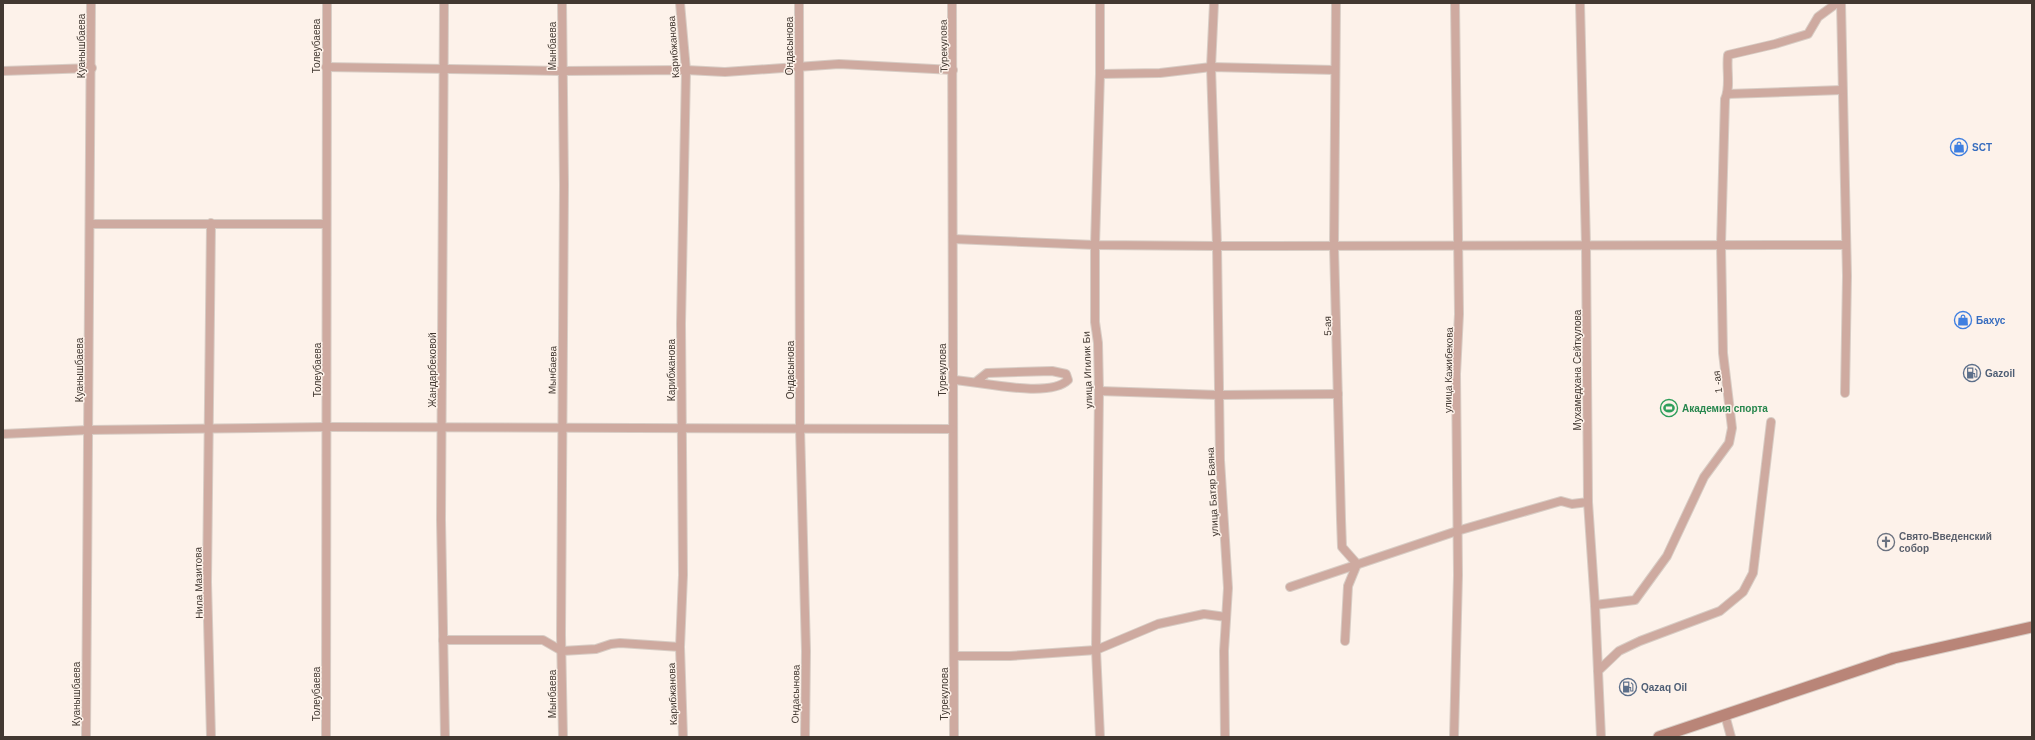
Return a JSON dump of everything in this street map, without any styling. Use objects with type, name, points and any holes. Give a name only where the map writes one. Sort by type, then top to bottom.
[{"type":"main road","points":[[1659,737],[1894,658],[2032,627]]},
{"type":"street","name":"Куанышбаева","points":[[86,737],[92,68],[91,3]]},
{"type":"street","name":"Толеубаева","points":[[326,737],[327,3]]},
{"type":"street","name":"Жандарбековой","points":[[444,3],[441,520],[445,737]]},
{"type":"street","name":"Мынбаева","points":[[562,3],[564,192],[561,428],[563,737]]},
{"type":"street","name":"Карибжанова","points":[[680,3],[686,70],[681,324],[683,575],[680,647],[683,737]]},
{"type":"street","name":"Ондасынова","points":[[799,3],[800,428],[805,643],[804,737]]},
{"type":"street","name":"Турекулова","points":[[952,3],[954,239],[952,429],[954,737]]},
{"type":"street","name":"улица Игилик Би","points":[[1100,3],[1100,74],[1095,245],[1095,322],[1098,343],[1099,391],[1096,650],[1100,737]]},
{"type":"street","name":"улица Батяр Баяна","points":[[1214,3],[1210,67],[1217,246],[1220,460],[1228,588],[1224,651],[1225,737]]},
{"type":"street","name":"5-ая","points":[[1336,3],[1334,246],[1342,547],[1357,564]]},
{"type":"street","name":"улица Кажибекова","points":[[1454,737],[1458,575],[1458,246],[1455,3]]},
{"type":"street","name":"Мухамедхана Сейткулова","points":[[1580,3],[1586,246],[1588,502],[1595,605],[1601,737]]},
{"type":"street","name":"1 -ая","points":[[1595,605],[1635,600],[1667,556],[1704,477],[1729,443],[1732,428],[1723,353],[1721,245],[1725,99],[1728,94],[1726,66],[1728,55],[1775,44],[1808,34],[1818,17],[1837,3]]},
{"type":"street","points":[[1841,3],[1846,393]]},
{"type":"street","points":[[326,67],[562,71],[686,70],[725,72],[839,64],[953,70]]},
{"type":"street","points":[[1100,74],[1160,73],[1210,67],[1335,70]]},
{"type":"street","points":[[3,71],[92,68]]},
{"type":"street","points":[[1728,94],[1842,90]]},
{"type":"street","name":"Нила Мазитова","points":[[211,223],[207,582],[211,737]]},
{"type":"street","points":[[90,224],[326,224]]},
{"type":"street","points":[[954,239],[1095,245],[1217,246],[1845,245]]},
{"type":"street","points":[[953,380],[977,381],[988,386],[1033,388],[1056,386],[1068,380],[1066,374],[1052,372],[987,373],[977,381]]},
{"type":"street","points":[[1099,391],[1219,395],[1338,394]]},
{"type":"street","points":[[1598,671],[1619,651],[1640,641],[1720,611],[1743,592],[1753,573],[1771,422]]},
{"type":"street","points":[[3,434],[88,430],[327,427],[952,429]]},
{"type":"street","points":[[1290,587],[1457,531],[1561,501],[1572,504],[1588,502]]},
{"type":"street","points":[[1345,642],[1348,586],[1357,564]]},
{"type":"street","points":[[954,656],[1010,656],[1096,650],[1158,624],[1204,614],[1226,617]]},
{"type":"street","points":[[443,640],[543,640],[562,651],[596,649],[610,644],[620,643],[680,647]]},
{"type":"street","points":[[1725,714],[1732,737]]},
{"type":"place","name":"SCT","points":[[1959,147]]},
{"type":"place","name":"Бахус","points":[[1963,320]]},
{"type":"place","name":"Gazoil","points":[[1972,373]]},
{"type":"place","name":"Академия спорта","points":[[1669,408]]},
{"type":"place","name":"Свято-Введенский собор","points":[[1886,542]]},
{"type":"place","name":"Qazaq Oil","points":[[1628,687]]}]
